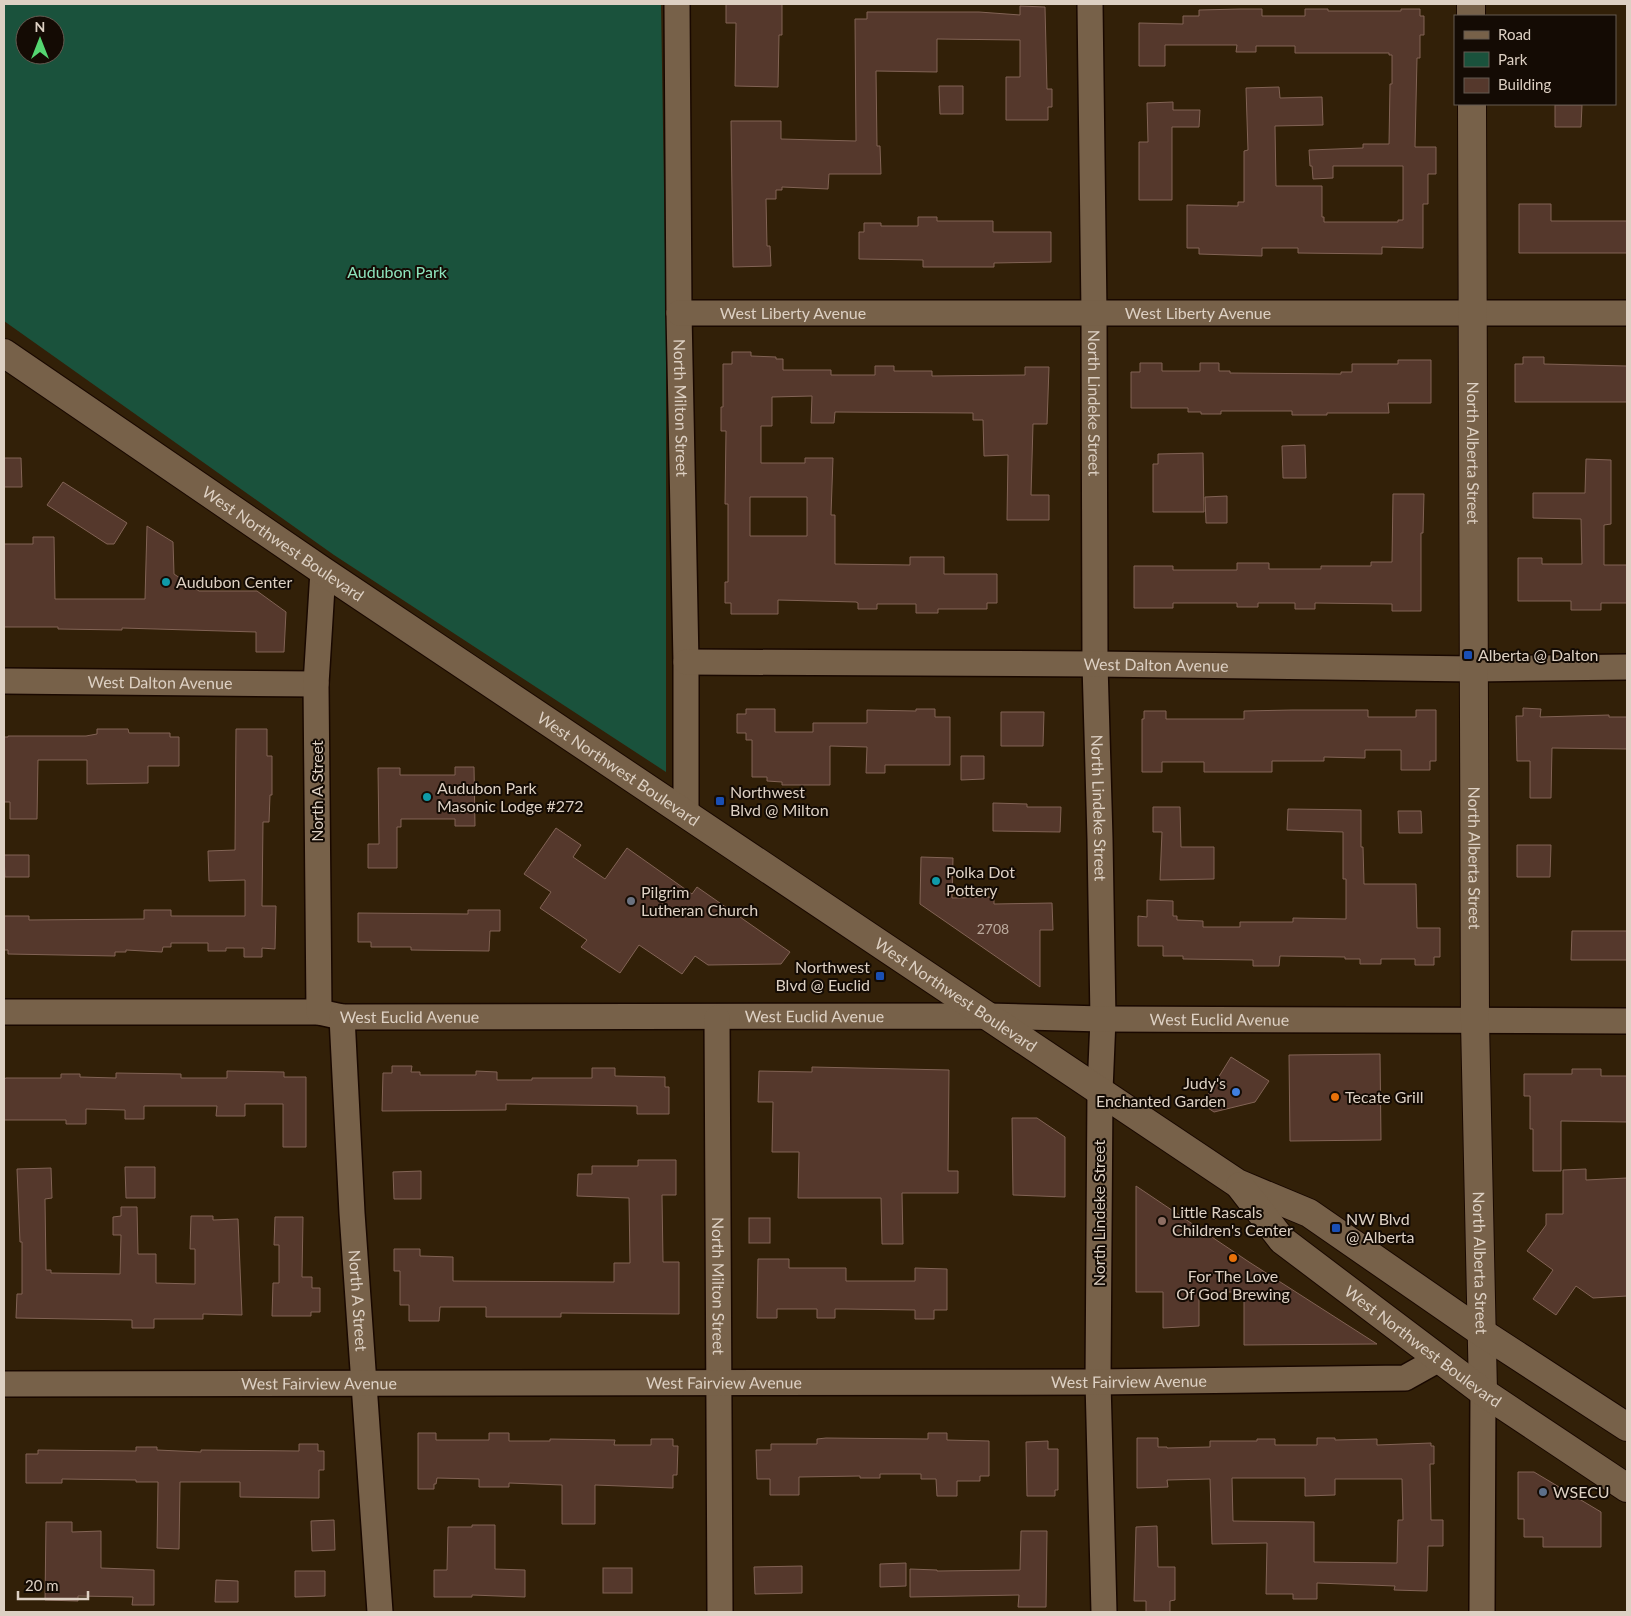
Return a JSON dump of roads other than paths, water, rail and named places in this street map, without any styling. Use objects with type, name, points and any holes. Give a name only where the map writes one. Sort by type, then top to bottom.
[{"type":"main road","name":"North Alberta Street","points":[[1472,105],[1475,1022],[1483,1392]]},
{"type":"main road","name":"West Northwest Boulevard","points":[[4,353],[323,571],[1237,1182],[1309,1214],[1481,1332],[1626,1424]]},
{"type":"main road","name":"West Northwest Boulevard","points":[[1237,1182],[1282,1240],[1483,1392],[1627,1488]]},
{"type":"street","name":"North Milton Street","points":[[677,4],[679,312],[686,662],[686,813]]},
{"type":"street","name":"North Lindeke Street","points":[[1090,4],[1094,313],[1095,664],[1103,1019],[1100,1090],[1098,1382],[1104,1612]]},
{"type":"street","name":"West Liberty Avenue","points":[[679,312],[1627,312]]},
{"type":"street","name":"North A Street","points":[[323,571],[316,684],[330,1015],[352,1213],[380,1612]]},
{"type":"street","name":"West Dalton Avenue","points":[[686,662],[1095,664],[1474,669],[1627,667]]},
{"type":"street","name":"West Dalton Avenue","points":[[4,682],[316,684]]},
{"type":"street","name":"West Euclid Avenue","points":[[4,1012],[717,1018],[987,1016],[1103,1019],[1475,1022],[1627,1021]]},
{"type":"street","name":"North Milton Street","points":[[717,1018],[720,1612]]},
{"type":"street","name":"West Fairview Avenue","points":[[4,1384],[718,1384],[1405,1378],[1439,1359]]},
{"type":"street","name":"North Alberta Street","points":[[1482,1612],[1483,1392]]},
{"type":"place","name":"Audubon Center","points":[[166,582]]},
{"type":"place","name":"Alberta @ Dalton","points":[[1468,655]]},
{"type":"place","name":"Audubon Park Masonic Lodge #272","points":[[427,797]]},
{"type":"place","name":"Northwest Blvd @ Milton","points":[[720,801]]},
{"type":"place","name":"Polka Dot Pottery","points":[[936,881]]},
{"type":"place","name":"Pilgrim Lutheran Church","points":[[631,901]]},
{"type":"place","name":"Northwest Blvd @ Euclid","points":[[880,976]]},
{"type":"place","name":"Judy's Enchanted Garden","points":[[1236,1092]]},
{"type":"place","name":"Tecate Grill","points":[[1335,1097]]},
{"type":"place","name":"Little Rascals Children's Center","points":[[1162,1221]]},
{"type":"place","name":"NW Blvd @ Alberta","points":[[1336,1228]]},
{"type":"place","name":"For The Love Of God Brewing","points":[[1233,1258]]},
{"type":"place","name":"WSECU","points":[[1543,1492]]},
{"type":"park label","name":"Audubon Park","points":[[397,272]]}]
